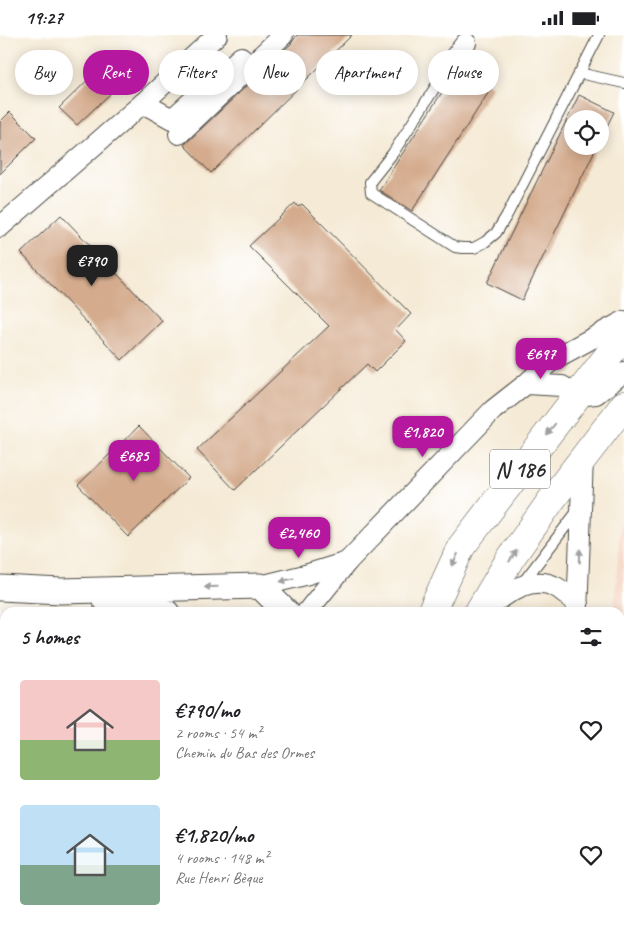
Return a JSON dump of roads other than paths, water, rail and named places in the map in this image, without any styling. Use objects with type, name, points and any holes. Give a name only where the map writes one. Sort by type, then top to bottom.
[{"type":"main road","name":"N 186","points":[[434,607],[461,547],[569,391],[624,335]]},
{"type":"main road","name":"N 186","points":[[483,607],[510,559],[624,405]]},
{"type":"street","points":[[0,227],[143,103],[217,35]]},
{"type":"street","points":[[267,50],[283,35]]},
{"type":"street","points":[[460,50],[468,39]]},
{"type":"street","points":[[143,103],[172,119],[241,56],[244,57]]},
{"type":"street","points":[[179,134],[244,72]]},
{"type":"street","points":[[311,607],[347,562],[493,410],[552,360],[624,321]]},
{"type":"street","points":[[552,360],[569,391]]},
{"type":"street","points":[[526,384],[596,394],[624,372]]},
{"type":"street","points":[[577,607],[583,459]]},
{"type":"street","points":[[0,588],[61,591],[260,586],[347,562]]},
{"type":"street","points":[[489,607],[520,585],[543,583],[557,588],[575,607]]},
{"type":"street","points":[[260,586],[281,607]]},
{"type":"street","points":[[61,591],[138,607]]},
{"type":"lane","points":[[430,95],[392,153],[370,181],[371,193],[454,247],[474,249],[496,233],[507,215],[599,35]]},
{"type":"lane","points":[[579,73],[624,83]]},
{"type":"lane","points":[[520,585],[582,504]]}]
